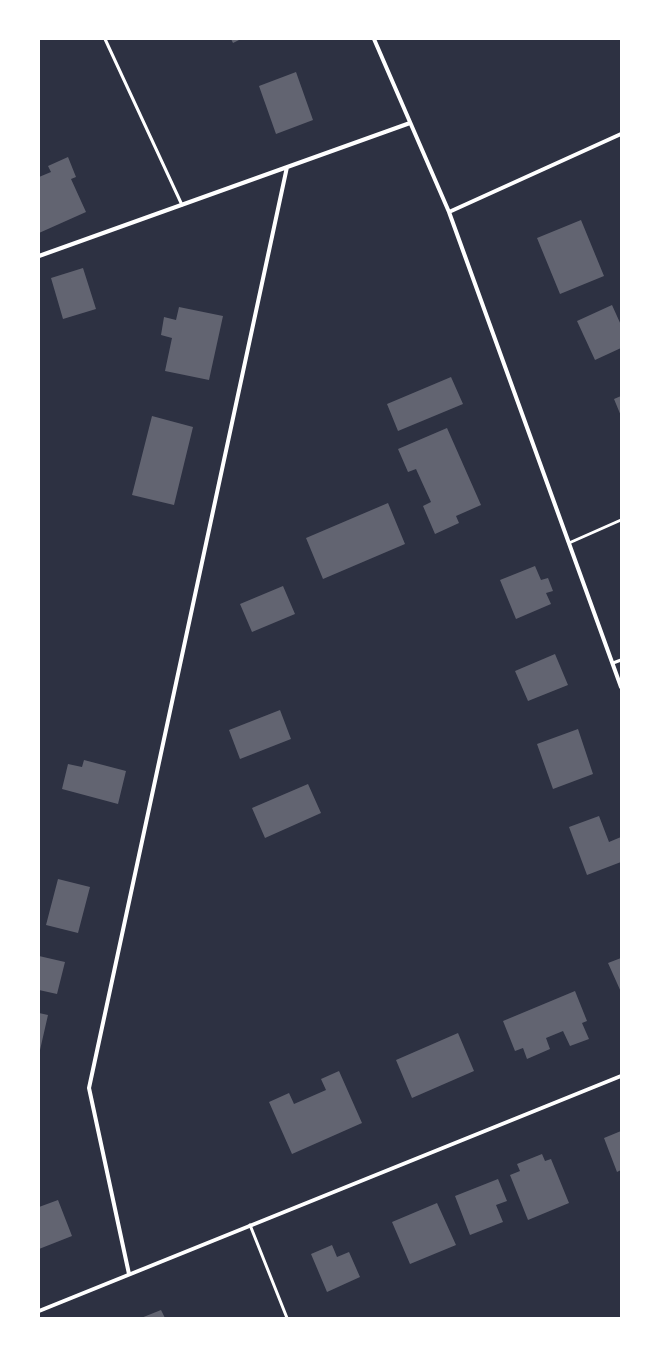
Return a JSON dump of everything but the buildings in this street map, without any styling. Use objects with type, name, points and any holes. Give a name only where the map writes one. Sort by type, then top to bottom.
[{"type":"street","points":[[374,39],[449,212],[621,686]]},
{"type":"street","points":[[39,256],[410,123]]},
{"type":"street","points":[[449,212],[621,134]]},
{"type":"street","points":[[129,1274],[89,1088],[287,167]]},
{"type":"street","points":[[39,1311],[621,1076]]},
{"type":"lane","points":[[105,39],[182,205]]},
{"type":"lane","points":[[569,543],[621,520]]},
{"type":"lane","points":[[613,663],[621,660]]},
{"type":"lane","points":[[250,1226],[287,1318]]}]
